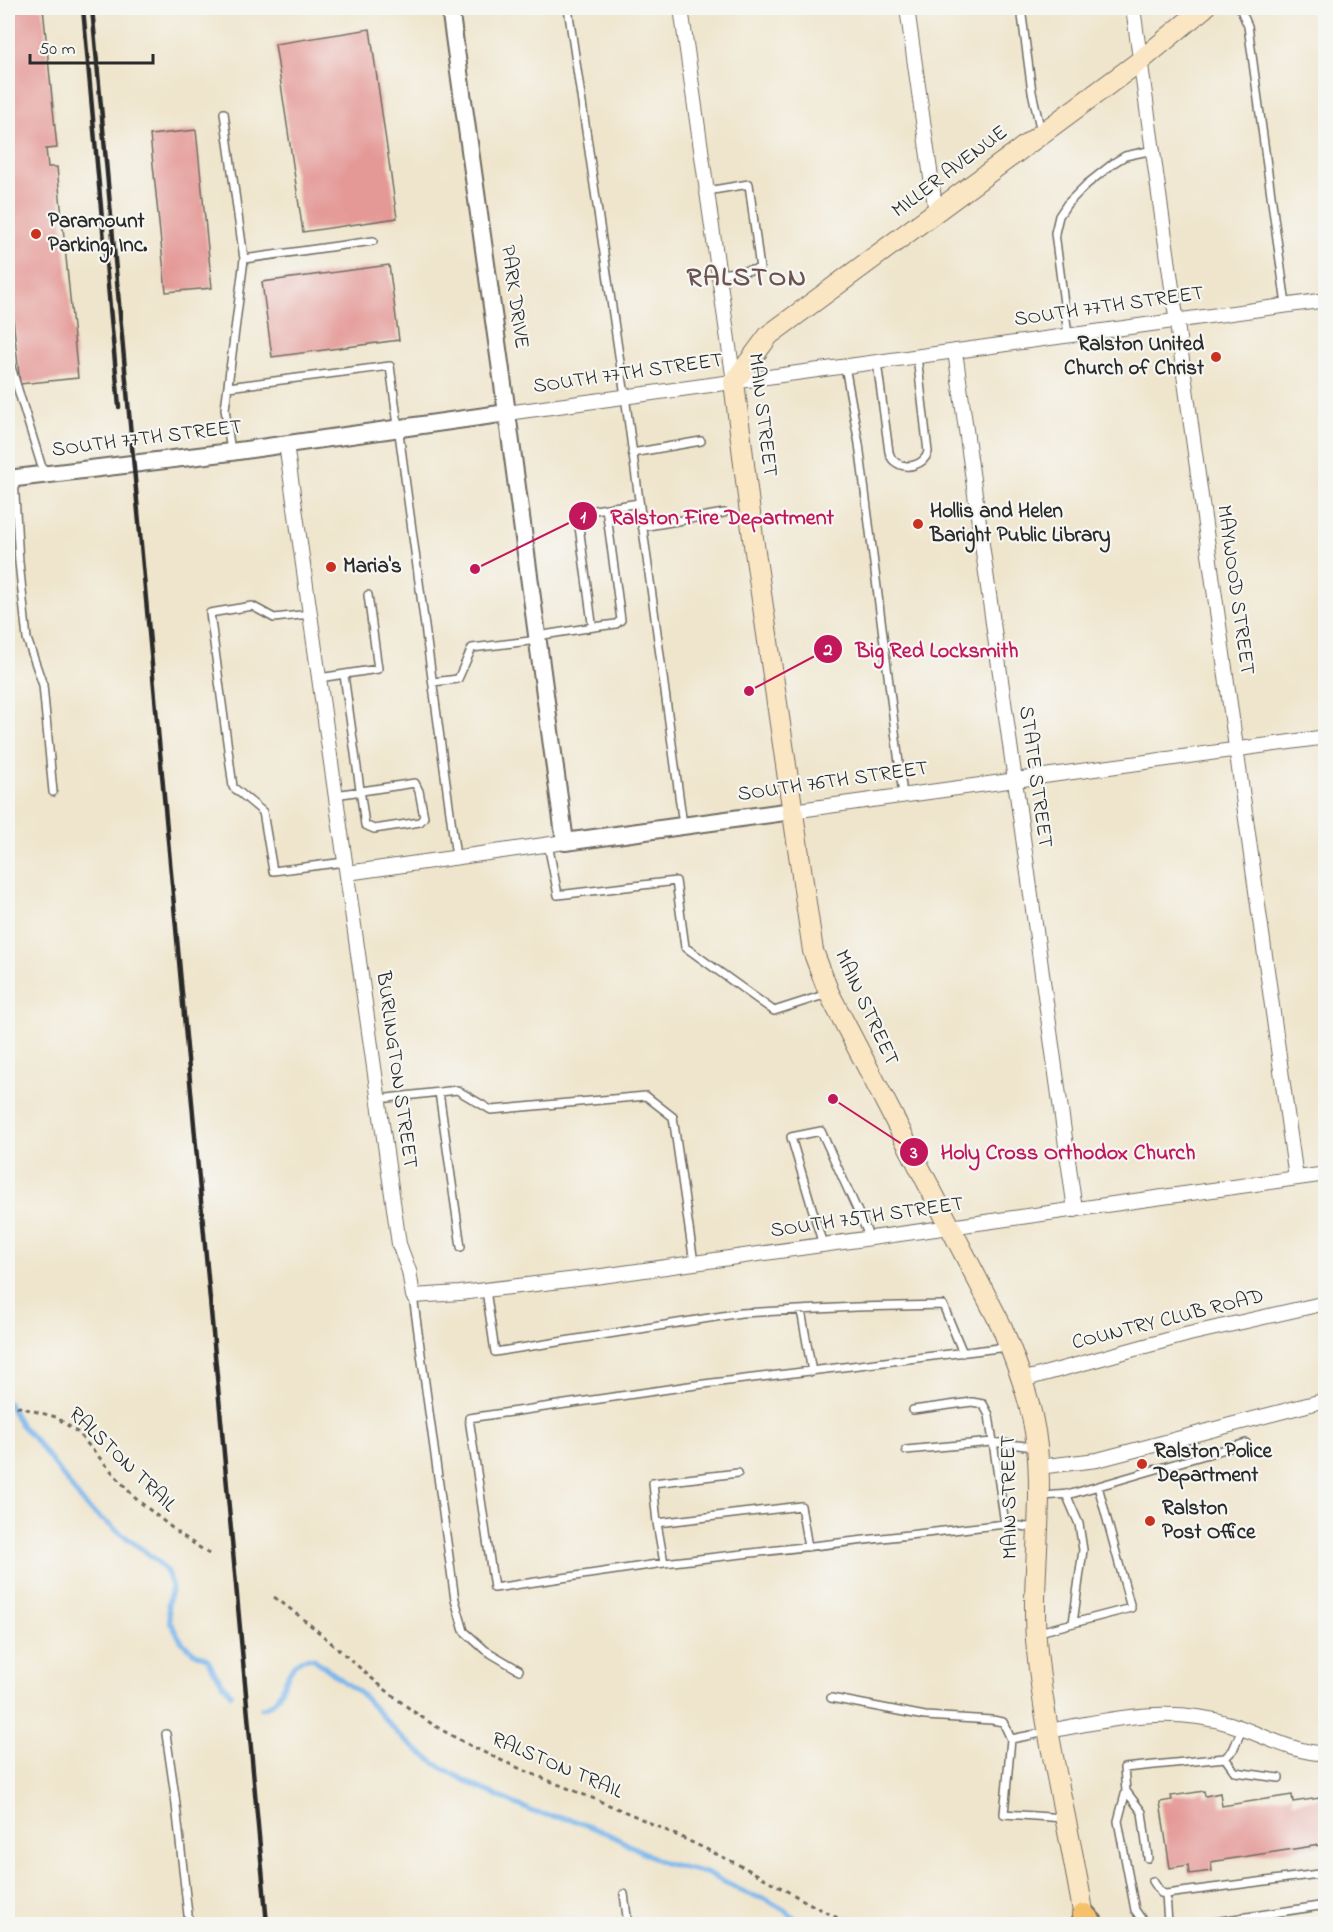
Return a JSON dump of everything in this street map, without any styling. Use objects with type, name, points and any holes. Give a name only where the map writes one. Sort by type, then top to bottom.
[{"type":"main road","name":"MILLER AVENUE","points":[[734,382],[769,335],[1140,61],[1204,8]]},
{"type":"main road","name":"MAIN STREET","points":[[734,382],[753,538],[811,943],[829,993],[1001,1325],[1022,1380],[1034,1425],[1039,1496],[1034,1587],[1035,1633],[1049,1731],[1087,1921]]},
{"type":"street","name":"PARK DRIVE","points":[[450,8],[565,842]]},
{"type":"street","name":"MAIN STREET","points":[[681,8],[734,382]]},
{"type":"street","points":[[907,8],[936,213]]},
{"type":"street","name":"MAYWOOD STREET","points":[[1133,8],[1296,1178]]},
{"type":"street","name":"SOUTH 77TH STREET","points":[[11,478],[231,452],[1326,300]]},
{"type":"street","name":"STATE STREET","points":[[955,351],[1075,1210]]},
{"type":"street","name":"BURLINGTON STREET","points":[[286,444],[399,1244],[409,1271],[413,1296]]},
{"type":"street","name":"SOUTH 76TH STREET","points":[[346,867],[456,857],[1326,737]]},
{"type":"street","name":"SOUTH 75TH STREET","points":[[413,1296],[486,1290],[694,1263],[1326,1174]]},
{"type":"street","name":"COUNTRY CLUB ROAD","points":[[1022,1380],[1190,1334],[1326,1303]]},
{"type":"street","points":[[1038,1467],[1096,1460],[1326,1400]]},
{"type":"street","points":[[1049,1731],[1128,1716],[1154,1714],[1194,1716],[1242,1729],[1295,1749],[1326,1754]]},
{"type":"lane","points":[[568,8],[625,396],[683,826]]},
{"type":"lane","points":[[1021,8],[1032,92],[1042,134]]},
{"type":"lane","points":[[1240,8],[1248,26],[1286,305]]},
{"type":"lane","points":[[224,113],[244,259],[225,409],[231,452]]},
{"type":"lane","points":[[1068,335],[1055,233],[1059,216],[1067,204],[1087,184],[1115,162],[1125,156],[1153,150]]},
{"type":"lane","points":[[707,191],[748,184],[760,269],[719,274]]},
{"type":"lane","points":[[244,259],[373,241]]},
{"type":"lane","points":[[877,362],[889,452],[894,461],[906,466],[918,465],[926,459],[928,452],[917,356]]},
{"type":"lane","points":[[8,357],[44,474]]},
{"type":"lane","points":[[228,387],[390,366],[456,857]]},
{"type":"lane","points":[[845,366],[859,444],[903,795]]},
{"type":"lane","points":[[632,453],[701,441]]},
{"type":"lane","points":[[11,478],[27,639],[43,685],[53,792]]},
{"type":"lane","points":[[594,627],[578,519],[582,512],[639,503]]},
{"type":"lane","points":[[433,682],[458,679],[472,648],[616,624],[621,620],[606,508]]},
{"type":"lane","points":[[642,527],[724,513]]},
{"type":"lane","points":[[319,678],[378,669],[368,595]]},
{"type":"lane","points":[[310,614],[274,618],[252,606],[210,613],[231,776],[233,787],[263,812],[273,871],[346,867]]},
{"type":"lane","points":[[335,795],[360,792],[415,783],[419,791],[424,817],[420,822],[374,829],[365,825],[360,792],[344,675]]},
{"type":"lane","points":[[548,844],[558,895],[676,881],[685,947],[774,1011],[829,993]]},
{"type":"lane","points":[[379,1099],[457,1090],[491,1110],[646,1096],[673,1117],[694,1263]]},
{"type":"lane","points":[[439,1092],[460,1246]]},
{"type":"lane","points":[[823,1245],[791,1137],[821,1131],[870,1238]]},
{"type":"lane","points":[[486,1290],[495,1352],[741,1314],[944,1305],[963,1353]]},
{"type":"lane","name":"BURLINGTON STREET","points":[[413,1296],[454,1600],[464,1631],[485,1650],[519,1670]]},
{"type":"lane","points":[[801,1310],[812,1372]]},
{"type":"lane","points":[[1010,1346],[696,1385],[469,1418],[494,1588],[664,1563],[1005,1524],[1038,1528]]},
{"type":"lane","points":[[913,1410],[972,1402],[983,1404],[989,1415],[1005,1524]]},
{"type":"lane","points":[[906,1450],[992,1442],[1037,1447]]},
{"type":"lane","points":[[1039,1496],[1066,1494],[1098,1486],[1246,1443]]},
{"type":"lane","points":[[664,1563],[653,1484],[738,1473]]},
{"type":"lane","points":[[1035,1633],[1131,1608],[1098,1486]]},
{"type":"lane","points":[[1066,1494],[1079,1524],[1083,1550],[1073,1623]]},
{"type":"lane","points":[[657,1523],[801,1506],[808,1547]]},
{"type":"lane","points":[[831,1698],[925,1716],[1003,1722],[1011,1739],[1004,1814],[1066,1818]]},
{"type":"lane","points":[[1145,1924],[1135,1910],[1118,1821],[1126,1791],[1124,1768],[1226,1758],[1233,1750],[1242,1729]]},
{"type":"lane","points":[[1011,1739],[1049,1731]]},
{"type":"lane","points":[[166,1734],[189,1924]]},
{"type":"lane","points":[[1226,1758],[1235,1772],[1279,1778]]},
{"type":"lane","points":[[1126,1791],[1142,1812],[1148,1858]]},
{"type":"lane","points":[[1153,1881],[1161,1893],[1166,1894],[1326,1873]]},
{"type":"lane","points":[[624,1894],[628,1924]]},
{"type":"lane","points":[[1166,1894],[1168,1924]]},
{"type":"lane","points":[[1201,1924],[1326,1905]]},
{"type":"path","name":"RALSTON TRAIL","points":[[8,1404],[56,1417],[77,1432],[135,1498],[209,1554]]},
{"type":"path","name":"RALSTON TRAIL","points":[[274,1598],[302,1617],[375,1680],[437,1727],[510,1764],[679,1836],[851,1924]]},
{"type":"building","name":"Paramount Parking, Inc.","points":[[8,8],[43,8],[57,148],[46,149],[48,167],[57,167],[78,378],[20,384],[11,300],[8,300],[8,147],[10,147]]},
{"type":"building","points":[[370,29],[397,218],[303,232],[275,44]]},
{"type":"building","points":[[196,130],[212,288],[166,292],[150,135]]},
{"type":"building","points":[[389,265],[399,340],[272,357],[262,282]]},
{"type":"building","points":[[1204,1791],[1205,1796],[1220,1793],[1222,1806],[1292,1795],[1293,1802],[1326,1797],[1326,1844],[1211,1862],[1212,1871],[1189,1874],[1188,1865],[1170,1868],[1160,1802],[1172,1800],[1171,1796]]},
{"type":"waterway","points":[[8,1403],[20,1424],[37,1442],[87,1508],[155,1559],[167,1572],[172,1587],[168,1604],[170,1622],[182,1642],[193,1652],[208,1659],[215,1673],[231,1694]]},
{"type":"waterway","points":[[262,1708],[271,1704],[277,1697],[296,1663],[304,1659],[314,1659],[362,1695],[404,1740],[436,1764],[473,1785],[536,1813],[573,1820],[606,1833],[664,1863],[706,1873],[746,1893],[767,1900],[802,1924]]},
{"type":"railway","points":[[83,8],[119,407]]},
{"type":"railway","points":[[92,8],[267,1924]]},
{"type":"place","name":"Paramount Parking, Inc.","points":[[36,234]]},
{"type":"place","name":"Ralston United Church of Christ","points":[[1216,357]]},
{"type":"place","name":"Hollis and Helen Baright Public Library","points":[[918,524]]},
{"type":"place","name":"Maria's","points":[[331,567]]},
{"type":"place","name":"Ralston Fire Department","points":[[475,569]]},
{"type":"place","name":"Big Red Locksmith","points":[[749,691]]},
{"type":"place","name":"Holy Cross Orthodox Church","points":[[833,1099]]},
{"type":"place","name":"Ralston Police Department","points":[[1142,1464]]},
{"type":"place","name":"Ralston Post Office","points":[[1150,1521]]},
{"type":"district","name":"RALSTON","points":[[747,278]]}]
